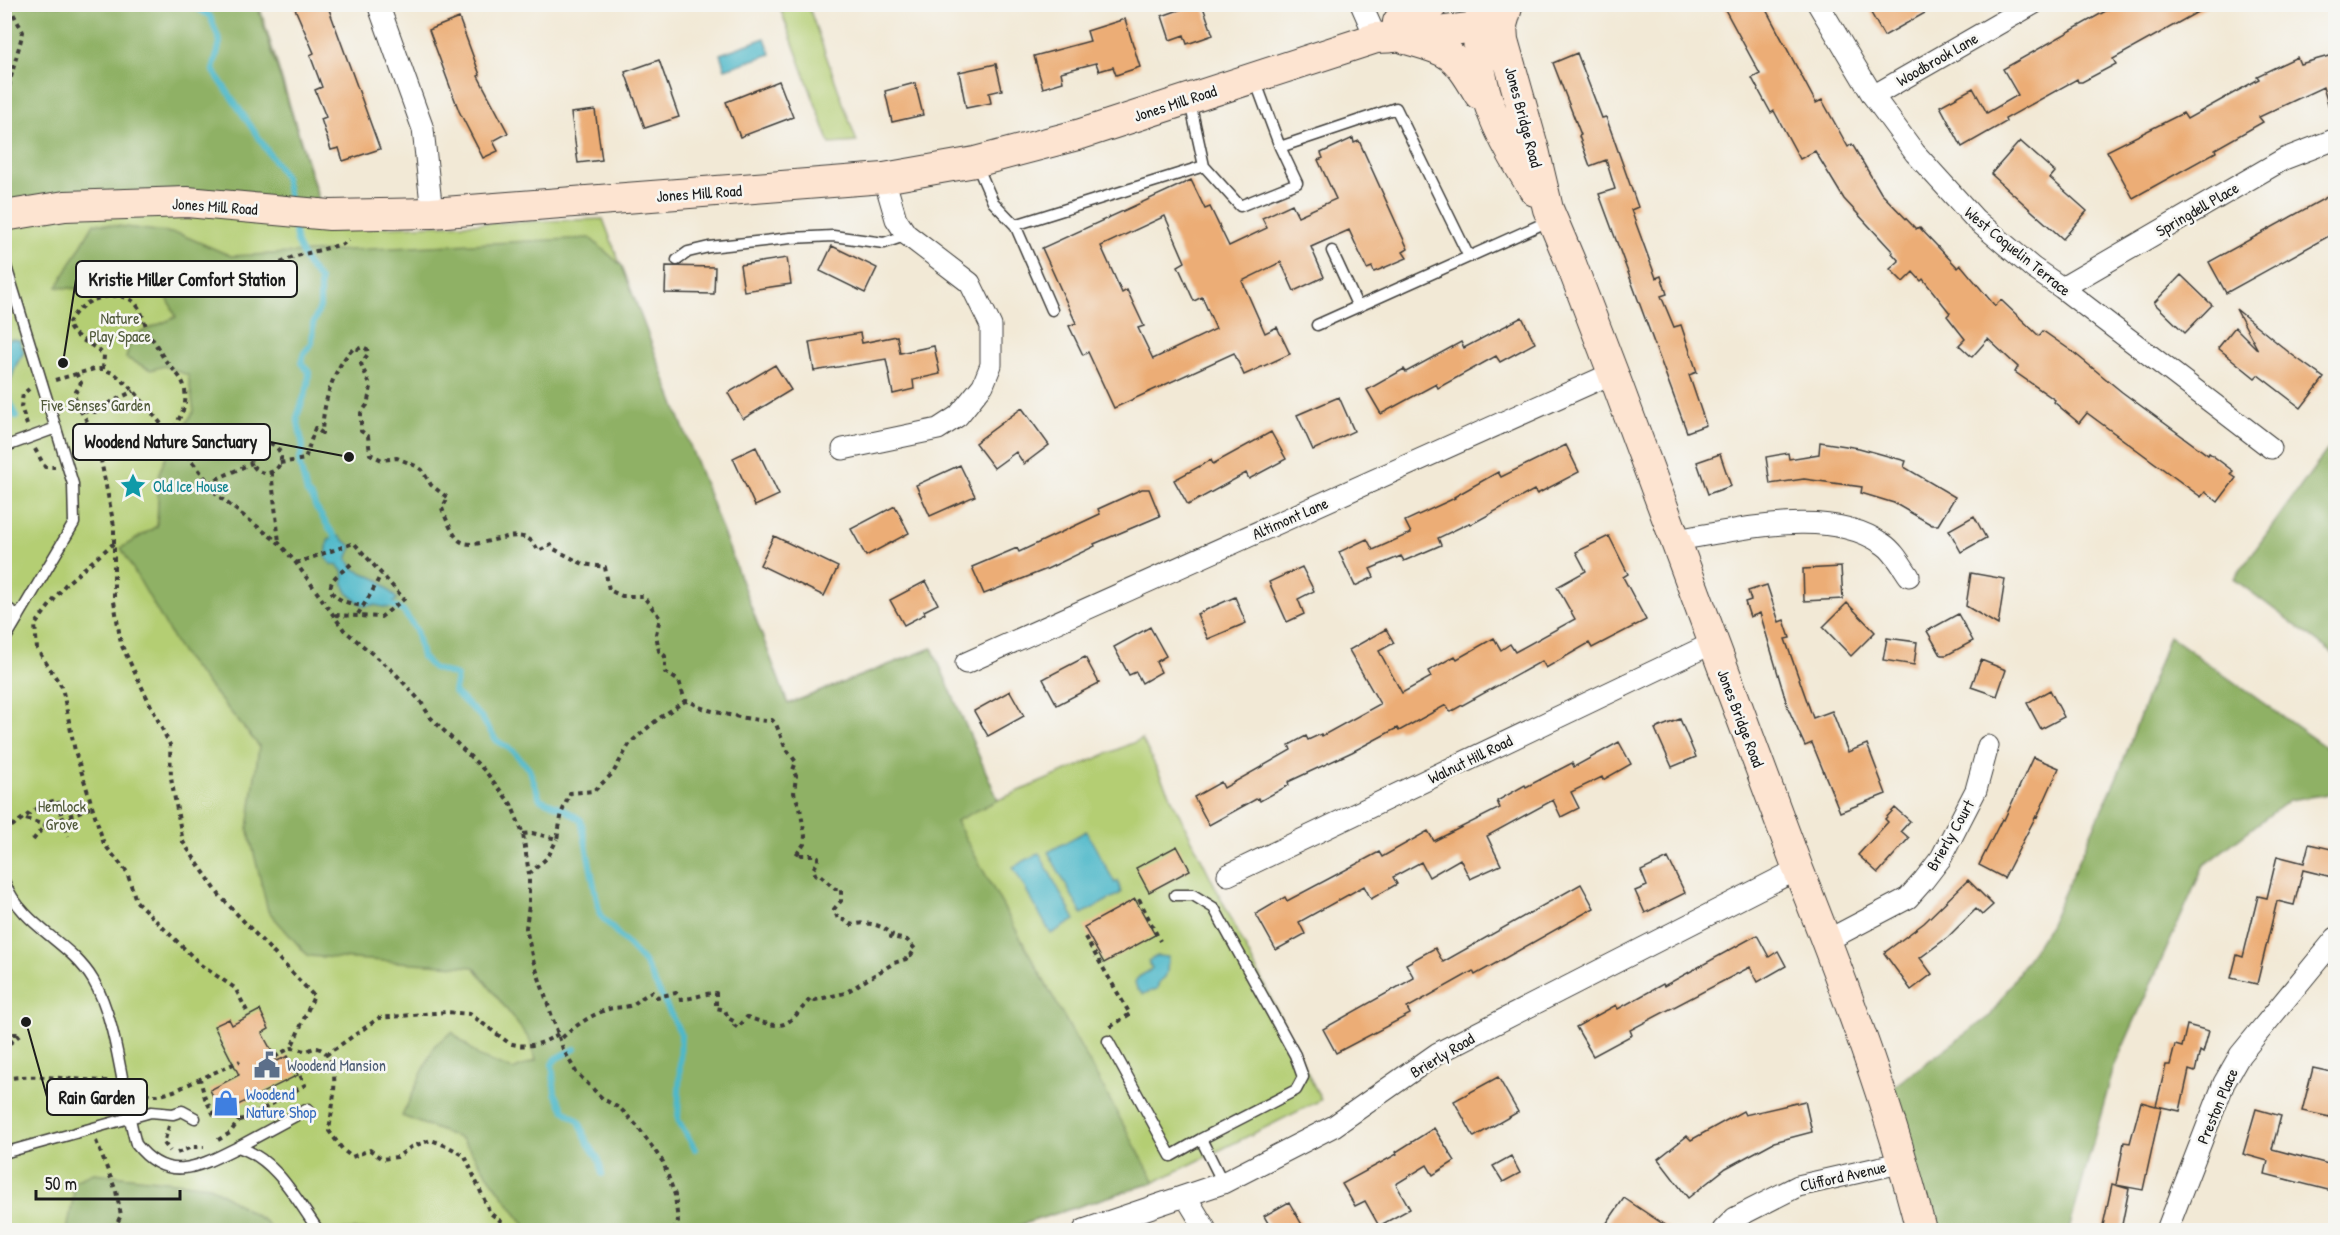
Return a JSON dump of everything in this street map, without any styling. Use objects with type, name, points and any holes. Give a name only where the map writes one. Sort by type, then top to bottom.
[{"type":"main road","points":[[1392,33],[1433,4]]},
{"type":"main road","name":"Jones Mill Road","points":[[4,216],[65,206],[187,202],[330,215],[432,213],[884,178],[975,162],[1081,134],[1392,33],[1489,15]]},
{"type":"main road","name":"Jones Bridge Road","points":[[1489,15],[1477,57],[1496,124],[1521,170],[1550,215],[1614,373],[1713,644],[1826,941],[1904,1162],[1921,1230]]},
{"type":"main road","name":"Jones Bridge Road","points":[[1489,15],[1503,39],[1550,215]]},
{"type":"main road","points":[[1392,33],[1446,52],[1460,62],[1496,124]]},
{"type":"street","points":[[378,4],[423,129],[432,213]]},
{"type":"street","points":[[1361,4],[1392,33]]},
{"type":"street","name":"West Coquelin Terrace","points":[[1818,4],[1873,96],[1915,153],[1975,219],[2033,268],[2271,448]]},
{"type":"street","name":"Woodbrook Lane","points":[[1873,96],[2033,4]]},
{"type":"street","name":"Springdell Place","points":[[2062,288],[2284,159],[2336,139]]},
{"type":"street","points":[[843,449],[938,429],[958,416],[983,385],[991,365],[991,326],[970,283],[907,235],[896,219],[884,178]]},
{"type":"street","name":"Altimont Lane","points":[[966,663],[1614,373]]},
{"type":"street","points":[[1675,540],[1779,524],[1833,525],[1867,534],[1886,545],[1909,576]]},
{"type":"street","name":"Walnut Hill Road","points":[[1228,875],[1713,644]]},
{"type":"street","name":"Brierly Court","points":[[1826,941],[1908,898],[1924,880],[1941,858],[1976,790],[1988,746]]},
{"type":"street","name":"Brierly Road","points":[[1084,1230],[1223,1183],[1334,1126],[1438,1053],[1797,869]]},
{"type":"street","name":"Preston Place","points":[[2168,1230],[2224,1083],[2235,1064],[2336,938]]},
{"type":"street","name":"Clifford Avenue","points":[[1723,1230],[1735,1218],[1798,1185],[1904,1162]]},
{"type":"street","points":[[1186,1197],[1206,1230]]},
{"type":"lane","points":[[1190,99],[1204,166],[1240,206],[1297,183],[1280,147],[1254,78]]},
{"type":"lane","points":[[1280,147],[1396,108],[1469,257]]},
{"type":"lane","points":[[975,162],[993,202],[1015,225],[1052,310]]},
{"type":"lane","points":[[1015,225],[1204,166]]},
{"type":"lane","points":[[1317,325],[1469,257],[1550,215]]},
{"type":"lane","points":[[677,260],[688,252],[744,243],[833,236],[884,243],[907,235]]},
{"type":"lane","points":[[1332,251],[1358,307]]},
{"type":"lane","points":[[4,260],[73,484],[74,523],[4,641]]},
{"type":"lane","points":[[4,447],[56,428]]},
{"type":"lane","points":[[4,606],[19,616]]},
{"type":"lane","points":[[4,881],[29,919],[82,963],[93,980],[104,1004],[136,1144],[146,1157],[165,1168],[189,1169],[238,1147],[308,1108]]},
{"type":"lane","points":[[1108,1041],[1171,1156],[1296,1090],[1303,1077],[1296,1055],[1214,908],[1193,895],[1175,895]]},
{"type":"lane","points":[[7,1152],[151,1112],[173,1114],[182,1111],[195,1118]]},
{"type":"lane","points":[[1201,1139],[1223,1183]]},
{"type":"lane","points":[[238,1147],[253,1152],[264,1160],[289,1189],[318,1230]]},
{"type":"path","points":[[4,112],[24,32],[8,4]]},
{"type":"path","points":[[109,279],[156,279],[182,283],[250,286],[268,269],[310,252]]},
{"type":"path","points":[[104,369],[104,355],[97,347],[73,333],[68,324],[74,315],[89,302],[115,296],[127,297],[141,311],[148,334],[165,360],[177,371],[184,387],[186,405],[173,431],[172,438]]},
{"type":"path","points":[[280,463],[280,453],[269,443],[255,448],[251,458],[258,471],[268,473],[280,463],[305,459],[315,428],[322,433],[327,395],[336,375],[354,348],[367,349],[368,354],[362,364],[371,387],[367,405],[362,413],[361,431],[368,436],[370,454],[382,460],[397,458],[422,470],[431,485],[448,498],[442,508],[459,540],[465,543],[515,536],[529,540],[538,550],[551,545],[571,560],[605,567],[609,590],[622,596],[643,596],[660,618],[656,634],[659,651],[665,656],[665,672],[679,681],[685,701]]},
{"type":"path","points":[[51,381],[76,373],[104,369],[115,374],[134,391],[218,496],[279,543],[344,630],[394,672],[421,702],[430,717],[485,771],[511,804],[523,834],[529,874],[526,928],[537,976],[563,1049],[576,1072],[603,1099],[621,1109],[637,1126],[663,1162],[675,1196],[678,1222],[674,1230]]},
{"type":"path","points":[[76,373],[81,383],[74,395],[80,410],[96,435],[114,526],[114,601],[121,644],[170,745],[171,778],[183,842],[220,896],[314,996],[291,1048],[275,1057]]},
{"type":"path","points":[[23,413],[21,407],[23,394],[35,386]]},
{"type":"path","points":[[80,410],[95,412],[113,400],[134,391]]},
{"type":"path","points":[[34,446],[45,467],[53,468]]},
{"type":"path","points":[[208,483],[252,462]]},
{"type":"path","points":[[273,471],[279,543]]},
{"type":"path","points":[[114,543],[65,585],[35,626],[37,649],[62,687],[75,751],[104,844],[127,872],[136,901],[202,966],[235,988],[249,1016]]},
{"type":"path","points":[[296,563],[354,543],[404,599],[381,617],[333,615]]},
{"type":"path","points":[[351,564],[334,579],[333,591],[346,603],[364,606]]},
{"type":"path","points":[[357,615],[381,574]]},
{"type":"path","points":[[529,874],[548,857],[557,839],[562,812],[570,793],[594,791],[613,773],[630,743],[658,719],[685,701],[690,701],[702,708],[767,722],[772,720],[776,724],[781,740],[796,762],[793,770],[796,776],[794,793],[800,808],[805,836],[804,844],[796,855],[818,857],[818,862],[813,869],[816,876],[820,875],[835,889],[841,889],[842,901],[834,909],[838,919],[852,926],[862,922],[876,925],[892,934],[891,937],[907,940],[915,949],[906,959],[894,963],[845,993],[815,1000],[811,998],[797,1015],[784,1025],[778,1026],[747,1017],[738,1028],[734,1025],[735,1022],[728,1018],[725,1010],[716,1008],[716,993],[704,993],[698,997],[681,999],[676,993],[657,997],[652,992],[633,1005],[609,1009],[593,1016],[561,1039]]},
{"type":"path","points":[[4,831],[26,819],[47,802],[57,800],[68,836]]},
{"type":"path","points":[[33,840],[45,825],[92,807]]},
{"type":"path","points":[[26,819],[45,825]]},
{"type":"path","points":[[523,834],[532,833],[557,839]]},
{"type":"path","points":[[1138,899],[1160,941]]},
{"type":"path","points":[[1085,937],[1130,1014],[1111,1026],[1108,1041]]},
{"type":"path","points":[[326,1054],[379,1018],[446,1012],[470,1014],[509,1043],[517,1046],[543,1044],[558,1034]]},
{"type":"path","points":[[4,1034],[21,1034],[4,1048]]},
{"type":"path","points":[[291,1048],[306,1051],[313,1048],[320,1049],[326,1054],[333,1074],[335,1092],[329,1131],[343,1150],[352,1157],[370,1150],[382,1159],[397,1157],[411,1147],[431,1140],[447,1146],[465,1156],[490,1213],[512,1230]]},
{"type":"path","points":[[136,1082],[144,1093],[158,1096],[240,1061]]},
{"type":"path","points":[[228,1111],[232,1117],[239,1120],[248,1118],[305,1085],[297,1067]]},
{"type":"path","points":[[4,1079],[40,1077],[76,1081],[113,1081]]},
{"type":"path","points":[[200,1079],[205,1098],[214,1115]]},
{"type":"path","points":[[287,1095],[290,1101]]},
{"type":"path","points":[[173,1114],[164,1143],[172,1153],[192,1147],[211,1146],[237,1126],[239,1120]]},
{"type":"path","points":[[101,1158],[116,1191],[121,1215],[114,1230]]},
{"type":"green space","points":[[5,5],[259,5],[328,229],[603,219],[788,704],[932,648],[998,800],[1142,739],[1321,1100],[1155,1182],[1004,1230],[5,1230]]},
{"type":"green space","points":[[5,5],[257,5],[320,204],[5,207]]},
{"type":"green space","points":[[779,5],[808,5],[857,142],[830,144]]},
{"type":"green space","points":[[94,223],[180,234],[231,256],[590,238],[622,266],[788,704],[932,648],[998,800],[956,821],[1155,1182],[1004,1230],[528,1230],[462,1139],[402,1116],[435,1045],[452,1032],[480,1057],[513,1070],[536,1060],[530,1040],[474,967],[308,956],[268,911],[248,829],[259,746],[182,654],[121,548],[157,526],[159,474],[167,453],[194,411],[188,375],[164,366],[151,370],[126,358],[132,336],[176,317],[167,297],[57,287]]},
{"type":"green space","points":[[2335,439],[2335,655],[2234,579]]},
{"type":"green space","points":[[2169,636],[2335,754],[2335,793],[2289,800],[2204,865],[2114,1067],[2069,1230],[1921,1230],[1881,1096],[1991,1015],[2049,926],[2120,770]]},
{"type":"green space","points":[[94,1173],[210,1186],[266,1222],[272,1230],[67,1230],[74,1194],[69,1183]]},
{"type":"water","points":[[765,38],[771,54],[725,69],[720,54]]},
{"type":"water","points":[[11,339],[19,340],[24,352],[16,365],[7,393],[4,381],[5,343]]},
{"type":"water","points":[[339,536],[352,547],[347,559],[356,570],[379,580],[397,599],[388,608],[374,605],[364,606],[345,589],[344,573],[326,558],[328,540]]},
{"type":"water","points":[[1086,831],[1115,883],[1118,881],[1121,893],[1082,914],[1048,852]]},
{"type":"water","points":[[1039,853],[1075,920],[1051,934],[1013,867]]},
{"type":"water","points":[[1157,956],[1168,957],[1167,972],[1159,982],[1157,989],[1143,994],[1137,989],[1135,982],[1152,968],[1148,961]]},
{"type":"building","points":[[293,4],[327,4],[380,149],[343,161],[339,148],[331,150],[321,119],[326,117],[315,90],[322,87],[310,55],[314,53]]},
{"type":"building","points":[[1202,4],[1213,35],[1187,44],[1184,35],[1170,40],[1162,16]]},
{"type":"building","points":[[1722,4],[1763,4],[1816,103],[1822,100],[1848,147],[1852,144],[1881,193],[1916,229],[1919,227],[1958,268],[1961,265],[1995,306],[2001,300],[2039,336],[2043,331],[2122,392],[2233,471],[2230,474],[2236,478],[2218,502],[2205,492],[2201,497],[2087,413],[2079,423],[2054,402],[2055,400],[2015,372],[2018,367],[1988,339],[1972,357],[1959,345],[1965,339],[1947,316],[1950,313],[1923,279],[1921,281],[1913,272],[1903,282],[1890,269],[1899,261],[1844,199],[1815,151],[1800,159],[1774,111],[1771,113],[1752,78],[1760,74]]},
{"type":"building","points":[[1866,4],[1941,4],[1884,36]]},
{"type":"building","points":[[2118,4],[2212,4],[2113,59],[2116,64],[2082,82],[2078,82],[2077,79],[2005,119],[2006,122],[1962,147],[1940,106],[1973,88],[1987,113],[2018,95],[2003,69]]},
{"type":"building","points":[[459,18],[480,75],[478,76],[508,133],[493,141],[498,151],[483,158],[459,111],[429,30]]},
{"type":"building","points":[[1125,19],[1140,67],[1116,75],[1113,67],[1099,71],[1096,63],[1061,72],[1063,82],[1043,88],[1034,56],[1090,41],[1087,31]]},
{"type":"building","points":[[1577,53],[1602,118],[1606,117],[1638,207],[1631,210],[1656,278],[1661,276],[1667,294],[1661,296],[1674,327],[1681,325],[1697,372],[1689,375],[1706,425],[1687,432],[1599,194],[1615,189],[1606,160],[1590,166],[1579,136],[1581,135],[1553,63]]},
{"type":"building","points":[[2336,54],[2336,113],[2331,114],[2323,87],[2259,117],[2263,122],[2215,149],[2216,152],[2133,198],[2107,151],[2183,113],[2187,119],[2259,79],[2257,76],[2297,57],[2300,64]]},
{"type":"building","points":[[659,60],[679,117],[645,128],[625,72]]},
{"type":"building","points":[[996,64],[1002,90],[989,93],[991,103],[966,108],[959,72]]},
{"type":"building","points":[[779,81],[793,117],[740,137],[726,102]]},
{"type":"building","points":[[915,83],[923,115],[892,122],[885,91]]},
{"type":"building","points":[[595,110],[602,160],[578,163],[571,113]]},
{"type":"building","points":[[1353,138],[1354,143],[1359,141],[1408,249],[1403,252],[1407,258],[1374,272],[1372,267],[1367,269],[1349,230],[1311,247],[1324,277],[1294,291],[1281,262],[1242,281],[1265,333],[1277,327],[1290,354],[1244,375],[1234,353],[1114,408],[1088,352],[1083,355],[1069,326],[1076,323],[1042,248],[1191,180],[1205,209],[1210,207],[1229,246],[1267,228],[1262,218],[1292,204],[1298,216],[1336,199],[1318,160],[1323,158],[1321,153]],"holes":[[[1165,216],[1185,262],[1178,266],[1194,301],[1202,297],[1216,329],[1153,359],[1138,328],[1144,326],[1127,290],[1122,293],[1101,246]]]},
{"type":"building","points":[[2020,141],[2055,172],[2050,178],[2087,211],[2063,239],[1991,174]]},
{"type":"building","points":[[2336,192],[2336,232],[2226,293],[2209,262]]},
{"type":"building","points":[[832,246],[877,268],[865,293],[820,271]]},
{"type":"building","points":[[787,258],[791,284],[744,291],[740,265]]},
{"type":"building","points":[[666,266],[715,267],[714,294],[665,293]]},
{"type":"building","points":[[2181,275],[2212,305],[2185,333],[2154,303]]},
{"type":"building","points":[[2236,309],[2324,378],[2301,408],[2258,375],[2255,378],[2218,348],[2235,327],[2258,350]]},
{"type":"building","points":[[1522,317],[1535,343],[1500,362],[1496,356],[1438,388],[1436,384],[1381,414],[1367,390],[1404,369],[1406,372],[1461,342],[1464,348]]},
{"type":"building","points":[[860,333],[862,343],[897,336],[900,353],[934,346],[940,374],[913,380],[914,389],[893,394],[886,359],[814,371],[809,342]]},
{"type":"building","points":[[775,365],[791,390],[743,419],[728,393]]},
{"type":"building","points":[[1339,397],[1354,431],[1313,450],[1297,415]]},
{"type":"building","points":[[1022,408],[1049,445],[1024,464],[1016,452],[994,468],[975,443]]},
{"type":"building","points":[[1271,432],[1286,459],[1249,479],[1246,473],[1188,505],[1174,480],[1211,460],[1213,464]]},
{"type":"building","points":[[1820,442],[1859,448],[1906,461],[1904,467],[1955,497],[1938,525],[1932,525],[1894,503],[1861,493],[1862,487],[1804,479],[1770,484],[1766,457],[1788,453],[1789,459],[1819,454]]},
{"type":"building","points":[[1566,445],[1579,472],[1537,494],[1534,490],[1470,525],[1469,523],[1438,538],[1441,545],[1404,561],[1401,556],[1370,569],[1374,577],[1355,586],[1339,552],[1367,539],[1373,550],[1411,533],[1405,521],[1455,498],[1498,472],[1501,477]]},
{"type":"building","points":[[756,447],[779,495],[755,506],[733,458]]},
{"type":"building","points":[[1720,454],[1731,486],[1708,494],[1697,462]]},
{"type":"building","points":[[960,465],[975,496],[930,516],[916,485]]},
{"type":"building","points":[[1142,489],[1149,489],[1160,516],[1094,544],[1095,546],[1047,569],[984,594],[972,567],[1017,548],[1019,552],[1100,514],[1098,509]]},
{"type":"building","points":[[895,506],[909,533],[866,556],[851,529]]},
{"type":"building","points":[[1974,516],[1986,538],[1961,552],[1949,530]]},
{"type":"building","points":[[774,536],[838,567],[824,596],[760,565]]},
{"type":"building","points":[[1609,536],[1628,574],[1623,577],[1646,620],[1592,648],[1589,643],[1546,668],[1542,661],[1450,712],[1446,705],[1399,731],[1397,728],[1288,782],[1289,785],[1260,801],[1258,798],[1209,825],[1194,797],[1221,782],[1224,788],[1291,750],[1289,745],[1306,736],[1308,740],[1321,734],[1322,736],[1380,704],[1349,650],[1386,629],[1394,643],[1379,651],[1402,693],[1431,677],[1428,671],[1455,656],[1457,659],[1494,638],[1501,650],[1510,644],[1515,652],[1575,619],[1557,587],[1586,571],[1576,552]]},
{"type":"building","points":[[1302,567],[1314,591],[1298,599],[1304,614],[1287,622],[1269,582]]},
{"type":"building","points":[[1841,567],[1843,599],[1804,601],[1803,569]]},
{"type":"building","points":[[1971,573],[2005,579],[1998,625],[1966,606]]},
{"type":"building","points":[[926,581],[938,604],[904,625],[890,600]]},
{"type":"building","points":[[1767,585],[1779,622],[1784,620],[1790,638],[1785,639],[1813,718],[1832,711],[1848,752],[1867,744],[1886,794],[1840,812],[1812,743],[1805,746],[1788,708],[1760,613],[1750,617],[1745,602],[1751,600],[1748,591]]},
{"type":"building","points":[[1235,597],[1246,623],[1208,639],[1197,614]]},
{"type":"building","points":[[1847,603],[1875,632],[1851,656],[1823,627]]},
{"type":"building","points":[[1958,614],[1973,641],[1947,655],[1941,655],[1927,631]]},
{"type":"building","points":[[1150,627],[1166,656],[1156,662],[1161,672],[1142,683],[1136,672],[1129,675],[1114,647]]},
{"type":"building","points":[[1887,638],[1917,642],[1914,665],[1883,660]]},
{"type":"building","points":[[1085,657],[1099,683],[1057,705],[1043,679]]},
{"type":"building","points":[[1981,660],[2006,670],[1997,696],[1971,687]]},
{"type":"building","points":[[2050,690],[2064,717],[2041,729],[2027,703]]},
{"type":"building","points":[[1010,691],[1024,716],[988,736],[974,711]]},
{"type":"building","points":[[1680,719],[1696,757],[1672,767],[1655,729]]},
{"type":"building","points":[[1619,742],[1631,764],[1603,780],[1602,777],[1571,792],[1579,808],[1561,817],[1553,800],[1487,836],[1501,865],[1470,879],[1460,859],[1429,877],[1421,862],[1393,877],[1397,884],[1371,899],[1364,886],[1299,922],[1305,934],[1276,950],[1256,914],[1285,897],[1287,901],[1379,852],[1382,857],[1428,831],[1434,841],[1500,808],[1497,801],[1525,785],[1526,787],[1572,763],[1574,767]]},
{"type":"building","points":[[2033,757],[2059,768],[2037,817],[2004,878],[1979,865],[2002,819],[2004,820]]},
{"type":"building","points":[[1895,808],[1910,821],[1901,831],[1909,838],[1878,873],[1858,855],[1888,822],[1885,819]]},
{"type":"building","points":[[2309,844],[2336,850],[2336,878],[2303,870],[2294,905],[2277,901],[2257,984],[2231,978],[2237,955],[2243,957],[2258,896],[2267,898],[2277,856],[2304,863]]},
{"type":"building","points":[[1177,846],[1190,870],[1149,892],[1136,868]]},
{"type":"building","points":[[1668,858],[1685,893],[1645,913],[1635,891],[1647,886],[1641,871]]},
{"type":"building","points":[[1968,880],[1993,905],[1982,915],[1976,909],[1948,937],[1920,958],[1932,974],[1911,990],[1884,953],[1924,923]]},
{"type":"building","points":[[1581,884],[1594,908],[1475,975],[1473,971],[1407,1008],[1410,1014],[1336,1053],[1323,1029],[1414,978],[1406,964],[1435,948],[1443,962]]},
{"type":"building","points":[[1135,899],[1155,935],[1104,963],[1084,927]]},
{"type":"building","points":[[1757,935],[1769,957],[1778,951],[1786,966],[1758,982],[1750,967],[1630,1030],[1632,1035],[1593,1056],[1576,1027],[1616,1005],[1618,1009],[1663,984],[1664,986]]},
{"type":"building","name":"Woodend Mansion","points":[[260,1010],[269,1029],[262,1033],[277,1061],[288,1056],[298,1075],[222,1113],[210,1090],[239,1075],[214,1026],[229,1019],[232,1025]]},
{"type":"building","points":[[2187,1025],[2209,1031],[2203,1053],[2200,1051],[2195,1072],[2189,1070],[2180,1111],[2157,1106],[2161,1107],[2143,1190],[2116,1185],[2124,1142],[2130,1143],[2141,1102],[2156,1106],[2166,1065],[2170,1065],[2175,1045],[2182,1047]]},
{"type":"building","points":[[2313,1068],[2336,1073],[2336,1092],[2330,1117],[2302,1111]]},
{"type":"building","points":[[1498,1077],[1518,1112],[1474,1137],[1454,1101]]},
{"type":"building","points":[[1805,1101],[1812,1132],[1774,1142],[1726,1168],[1688,1198],[1658,1159],[1687,1136],[1691,1140],[1743,1111],[1745,1115]]},
{"type":"building","points":[[2256,1109],[2281,1116],[2272,1149],[2336,1166],[2336,1192],[2265,1174],[2268,1161],[2243,1154]]},
{"type":"building","points":[[1434,1128],[1455,1161],[1433,1175],[1427,1165],[1396,1184],[1410,1209],[1379,1226],[1365,1201],[1355,1206],[1342,1184],[1397,1154],[1396,1152]]},
{"type":"building","points":[[1511,1156],[1520,1173],[1503,1182],[1493,1166]]},
{"type":"building","points":[[2112,1184],[2129,1189],[2121,1230],[2102,1230]]},
{"type":"building","points":[[1624,1198],[1672,1230],[1602,1230]]},
{"type":"building","points":[[1289,1202],[1305,1230],[1272,1230],[1264,1216]]},
{"type":"waterway","points":[[190,4],[210,16],[220,42],[213,70],[285,177],[290,204]]},
{"type":"waterway","points":[[293,220],[297,244],[307,264],[320,280],[320,307],[313,324],[312,343],[304,353],[301,363],[309,372],[308,385],[297,417],[303,447],[299,462],[307,493],[313,499],[337,544]]},
{"type":"waterway","points":[[7,393],[16,417]]},
{"type":"waterway","points":[[385,601],[404,612],[416,630],[422,657],[433,668],[457,676],[454,692],[481,717],[496,740],[513,751],[529,769],[540,799],[564,809],[581,820],[600,915],[644,962],[681,1034],[678,1120],[695,1149]]},
{"type":"waterway","points":[[575,1049],[557,1058],[552,1064],[555,1093],[564,1110],[579,1121],[588,1143],[599,1160],[602,1174]]},
{"type":"place","name":"Kristie Miller Comfort Station","points":[[63,363]]},
{"type":"place","name":"Woodend Nature Sanctuary","points":[[349,457]]},
{"type":"place","name":"Old Ice House","points":[[133,486]]},
{"type":"place","name":"Rain Garden","points":[[26,1022]]},
{"type":"place","name":"Woodend Mansion","points":[[267,1065]]},
{"type":"place","name":"Woodend Nature Shop","points":[[226,1103]]},
{"type":"park label","name":"Nature Play Space","points":[[120,327]]},
{"type":"park label","name":"Five Senses Garden","points":[[96,405]]},
{"type":"park label","name":"Hemlock Grove","points":[[62,815]]}]
